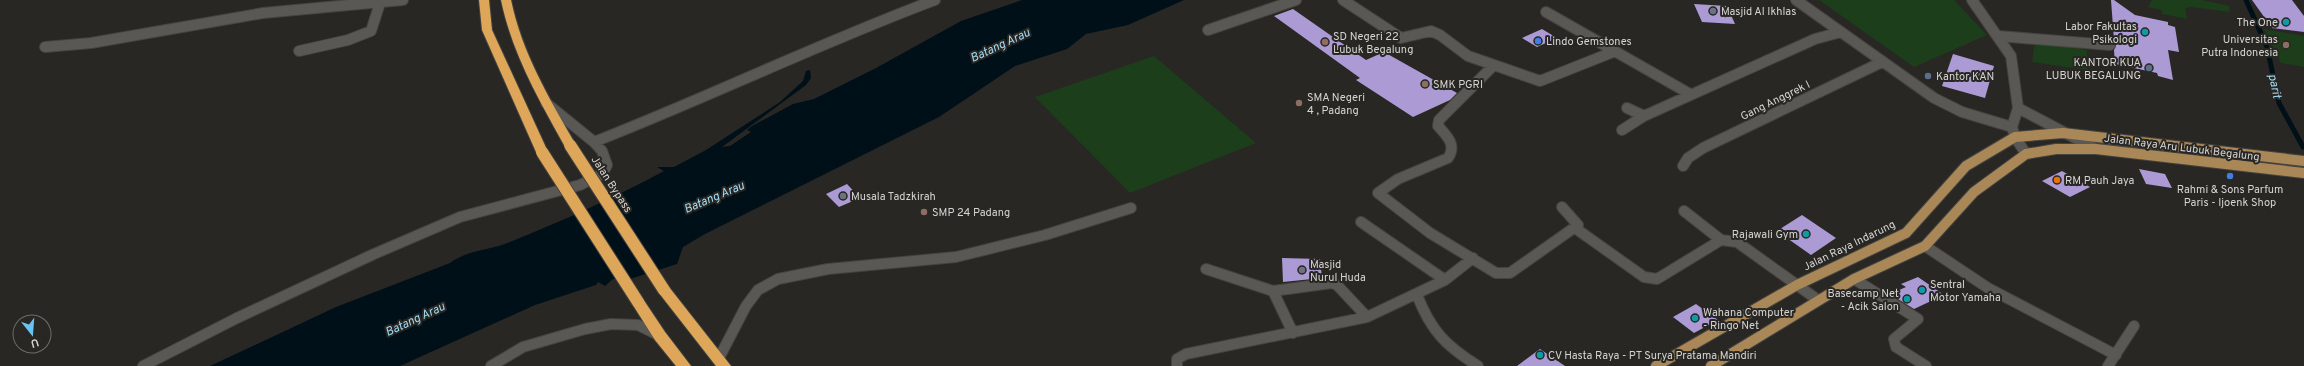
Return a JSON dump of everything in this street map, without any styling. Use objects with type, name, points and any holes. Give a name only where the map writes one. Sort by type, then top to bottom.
[{"type":"highway","points":[[484,0],[487,30],[542,152],[660,336],[684,366]]},
{"type":"highway","name":"Jalan Bypass","points":[[506,0],[510,25],[546,103],[570,145],[664,290],[721,362]]},
{"type":"main road","name":"Jalan Raya Indarung","points":[[1658,366],[1797,285],[1906,233],[1966,166],[2014,132],[2063,133]]},
{"type":"main road","name":"Jalan Raya Aru Lubuk Begalung","points":[[2063,133],[2304,161]]},
{"type":"main road","name":"Jalan Raya Aru Lubuk Begalung","points":[[2026,154],[2056,149],[2096,149],[2304,173]]},
{"type":"main road","points":[[1711,366],[1854,279],[1925,246],[1974,192],[2026,154]]},
{"type":"street","points":[[45,47],[91,43],[225,21],[263,12],[403,0]]},
{"type":"street","points":[[594,142],[653,119],[884,19],[935,0]]},
{"type":"street","points":[[1208,30],[1296,0]]},
{"type":"street","points":[[1343,0],[1401,38],[1412,38],[1426,31],[1438,34],[1465,54],[1540,81],[1613,52]]},
{"type":"street","points":[[1796,0],[1934,98],[1962,112],[2014,132]]},
{"type":"street","points":[[1972,0],[2011,56],[2018,108],[2014,132],[2026,154]]},
{"type":"street","points":[[299,51],[348,40],[371,31],[380,3]]},
{"type":"street","points":[[1546,12],[1613,52],[1690,94]]},
{"type":"street","points":[[1622,130],[1644,116],[1690,94],[1815,39],[1841,32]]},
{"type":"street","points":[[1998,36],[2110,45]]},
{"type":"street","name":"Gang Anggrek I","points":[[1683,166],[1688,158],[1703,148],[1882,62]]},
{"type":"street","points":[[1494,65],[1440,120],[1438,126],[1451,141],[1452,152],[1448,158],[1402,177],[1380,189],[1378,193],[1382,198],[1430,233],[1496,273],[1510,273],[1575,228],[1578,225],[1577,222],[1562,207]]},
{"type":"street","points":[[143,366],[237,318],[374,254],[460,217],[580,186],[602,174],[607,165],[602,152],[594,142],[546,103]]},
{"type":"street","points":[[1627,108],[1644,116]]},
{"type":"street","points":[[2018,108],[2096,149]]},
{"type":"street","points":[[721,362],[746,306],[758,290],[778,279],[834,268],[886,265],[956,257],[1044,235],[1131,208]]},
{"type":"street","points":[[1684,211],[1721,240],[1737,242],[1818,300]]},
{"type":"street","points":[[1361,222],[1431,272],[1446,280]]},
{"type":"street","points":[[1575,228],[1604,250],[1649,279],[1663,277],[1721,240]]},
{"type":"street","points":[[1925,246],[1988,288],[2111,363],[2134,326]]},
{"type":"street","points":[[1177,366],[1178,359],[1186,354],[1367,317],[1417,295],[1446,280],[1473,258]]},
{"type":"street","points":[[1206,269],[1273,291],[1332,283],[1338,285],[1367,317]]},
{"type":"street","points":[[1854,279],[1918,319],[1894,339],[1896,346],[1926,366]]},
{"type":"street","points":[[1273,291],[1293,333]]},
{"type":"street","points":[[1417,295],[1431,326],[1448,347],[1478,366]]},
{"type":"street","points":[[491,366],[523,347],[611,324],[638,325],[660,336]]},
{"type":"green space","points":[[1819,0],[1954,0],[1987,35],[1914,67]]},
{"type":"green space","points":[[2152,0],[2202,0],[2229,6],[2230,12],[2191,7],[2185,8],[2187,19],[2162,14],[2162,10],[2148,7]]},
{"type":"green space","points":[[2264,29],[2304,36],[2304,67],[2281,63]]},
{"type":"green space","points":[[2035,41],[2087,50],[2087,70],[2032,62]]},
{"type":"green space","points":[[1154,56],[1256,143],[1130,193],[1035,97]]},
{"type":"water","name":"Batang Arau","points":[[1022,0],[1184,0],[1128,25],[1086,34],[1067,49],[1015,66],[939,117],[705,234],[683,247],[677,264],[630,279],[613,279],[605,286],[598,282],[596,285],[535,305],[400,366],[210,366],[336,307],[450,263],[464,255],[502,245],[626,191],[664,171],[657,167],[674,167],[706,150],[780,102],[803,81],[806,71],[810,70],[811,78],[806,85],[722,147],[730,146],[751,132],[747,130],[752,126],[793,104],[814,99],[876,68],[961,21]]},
{"type":"building","points":[[2111,0],[2114,0],[2135,15],[2168,22],[2168,25],[2175,27],[2179,52],[2168,50],[2173,80],[2158,76],[2157,73],[2115,64],[2114,50],[2116,45],[2114,40]]},
{"type":"building","name":"The One","points":[[2252,0],[2292,0],[2304,16],[2304,32],[2272,28]]},
{"type":"building","name":"Masjid Al Ikhlas","points":[[1694,4],[1727,6],[1735,24],[1702,22]]},
{"type":"building","points":[[1293,9],[1366,60],[1384,52],[1457,93],[1450,100],[1413,117],[1356,80],[1360,78],[1274,16]]},
{"type":"building","name":"Lindo Gemstones","points":[[1542,29],[1557,38],[1537,47],[1522,38]]},
{"type":"building","points":[[1953,54],[1994,66],[1985,98],[1942,86]]},
{"type":"building","points":[[2139,169],[2165,174],[2172,188],[2146,184]]},
{"type":"building","name":"RM Pauh Jaya","points":[[2062,171],[2090,187],[2070,197],[2042,181]]},
{"type":"building","name":"Musala Tadzkirah","points":[[847,184],[860,198],[839,207],[826,194]]},
{"type":"building","name":"Rajawali Gym","points":[[1802,215],[1836,238],[1811,255],[1777,231]]},
{"type":"building","name":"Masjid Nurul Huda","points":[[1282,258],[1320,259],[1322,278],[1283,282]]},
{"type":"building","points":[[1918,277],[1944,295],[1914,309],[1890,294],[1906,287],[1901,284]]},
{"type":"building","name":"Wahana Computer - Ringo Net","points":[[1696,304],[1718,320],[1694,333],[1673,317]]},
{"type":"building","name":"CV Hasta Raya - PT Surya Pratama Mandiri","points":[[1540,349],[1565,366],[1517,366]]},
{"type":"waterway","name":"parit","points":[[2246,0],[2267,47],[2279,103],[2303,147]]},
{"type":"place","name":"Masjid Al Ikhlas","points":[[1713,11]]},
{"type":"place","name":"The One","points":[[2286,22]]},
{"type":"place","name":"Labor Fakultas Psikologi","points":[[2145,32]]},
{"type":"place","name":"Lindo Gemstones","points":[[1538,41]]},
{"type":"place","name":"SD Negeri 22 Lubuk Begalung","points":[[1325,42]]},
{"type":"place","name":"Universitas Putra Indonesia","points":[[2286,45]]},
{"type":"place","name":"KANTOR KUA LUBUK BEGALUNG","points":[[2149,68]]},
{"type":"place","name":"Kantor KAN","points":[[1928,76]]},
{"type":"place","name":"SMK PGRI","points":[[1425,84]]},
{"type":"place","name":"SMA Negeri 4 , Padang","points":[[1299,103]]},
{"type":"place","name":"Rahmi & Sons Parfum Paris - Ijoenk Shop","points":[[2230,176]]},
{"type":"place","name":"RM Pauh Jaya","points":[[2057,180]]},
{"type":"place","name":"Musala Tadzkirah","points":[[843,196]]},
{"type":"place","name":"SMP 24 Padang","points":[[924,212]]},
{"type":"place","name":"Rajawali Gym","points":[[1806,234]]},
{"type":"place","name":"Masjid Nurul Huda","points":[[1302,270]]},
{"type":"place","name":"Sentral Motor Yamaha","points":[[1922,290]]},
{"type":"place","name":"Basecamp Net - Acik Salon","points":[[1907,299]]},
{"type":"place","name":"Wahana Computer - Ringo Net","points":[[1695,318]]},
{"type":"place","name":"CV Hasta Raya - PT Surya Pratama Mandiri","points":[[1540,355]]}]
